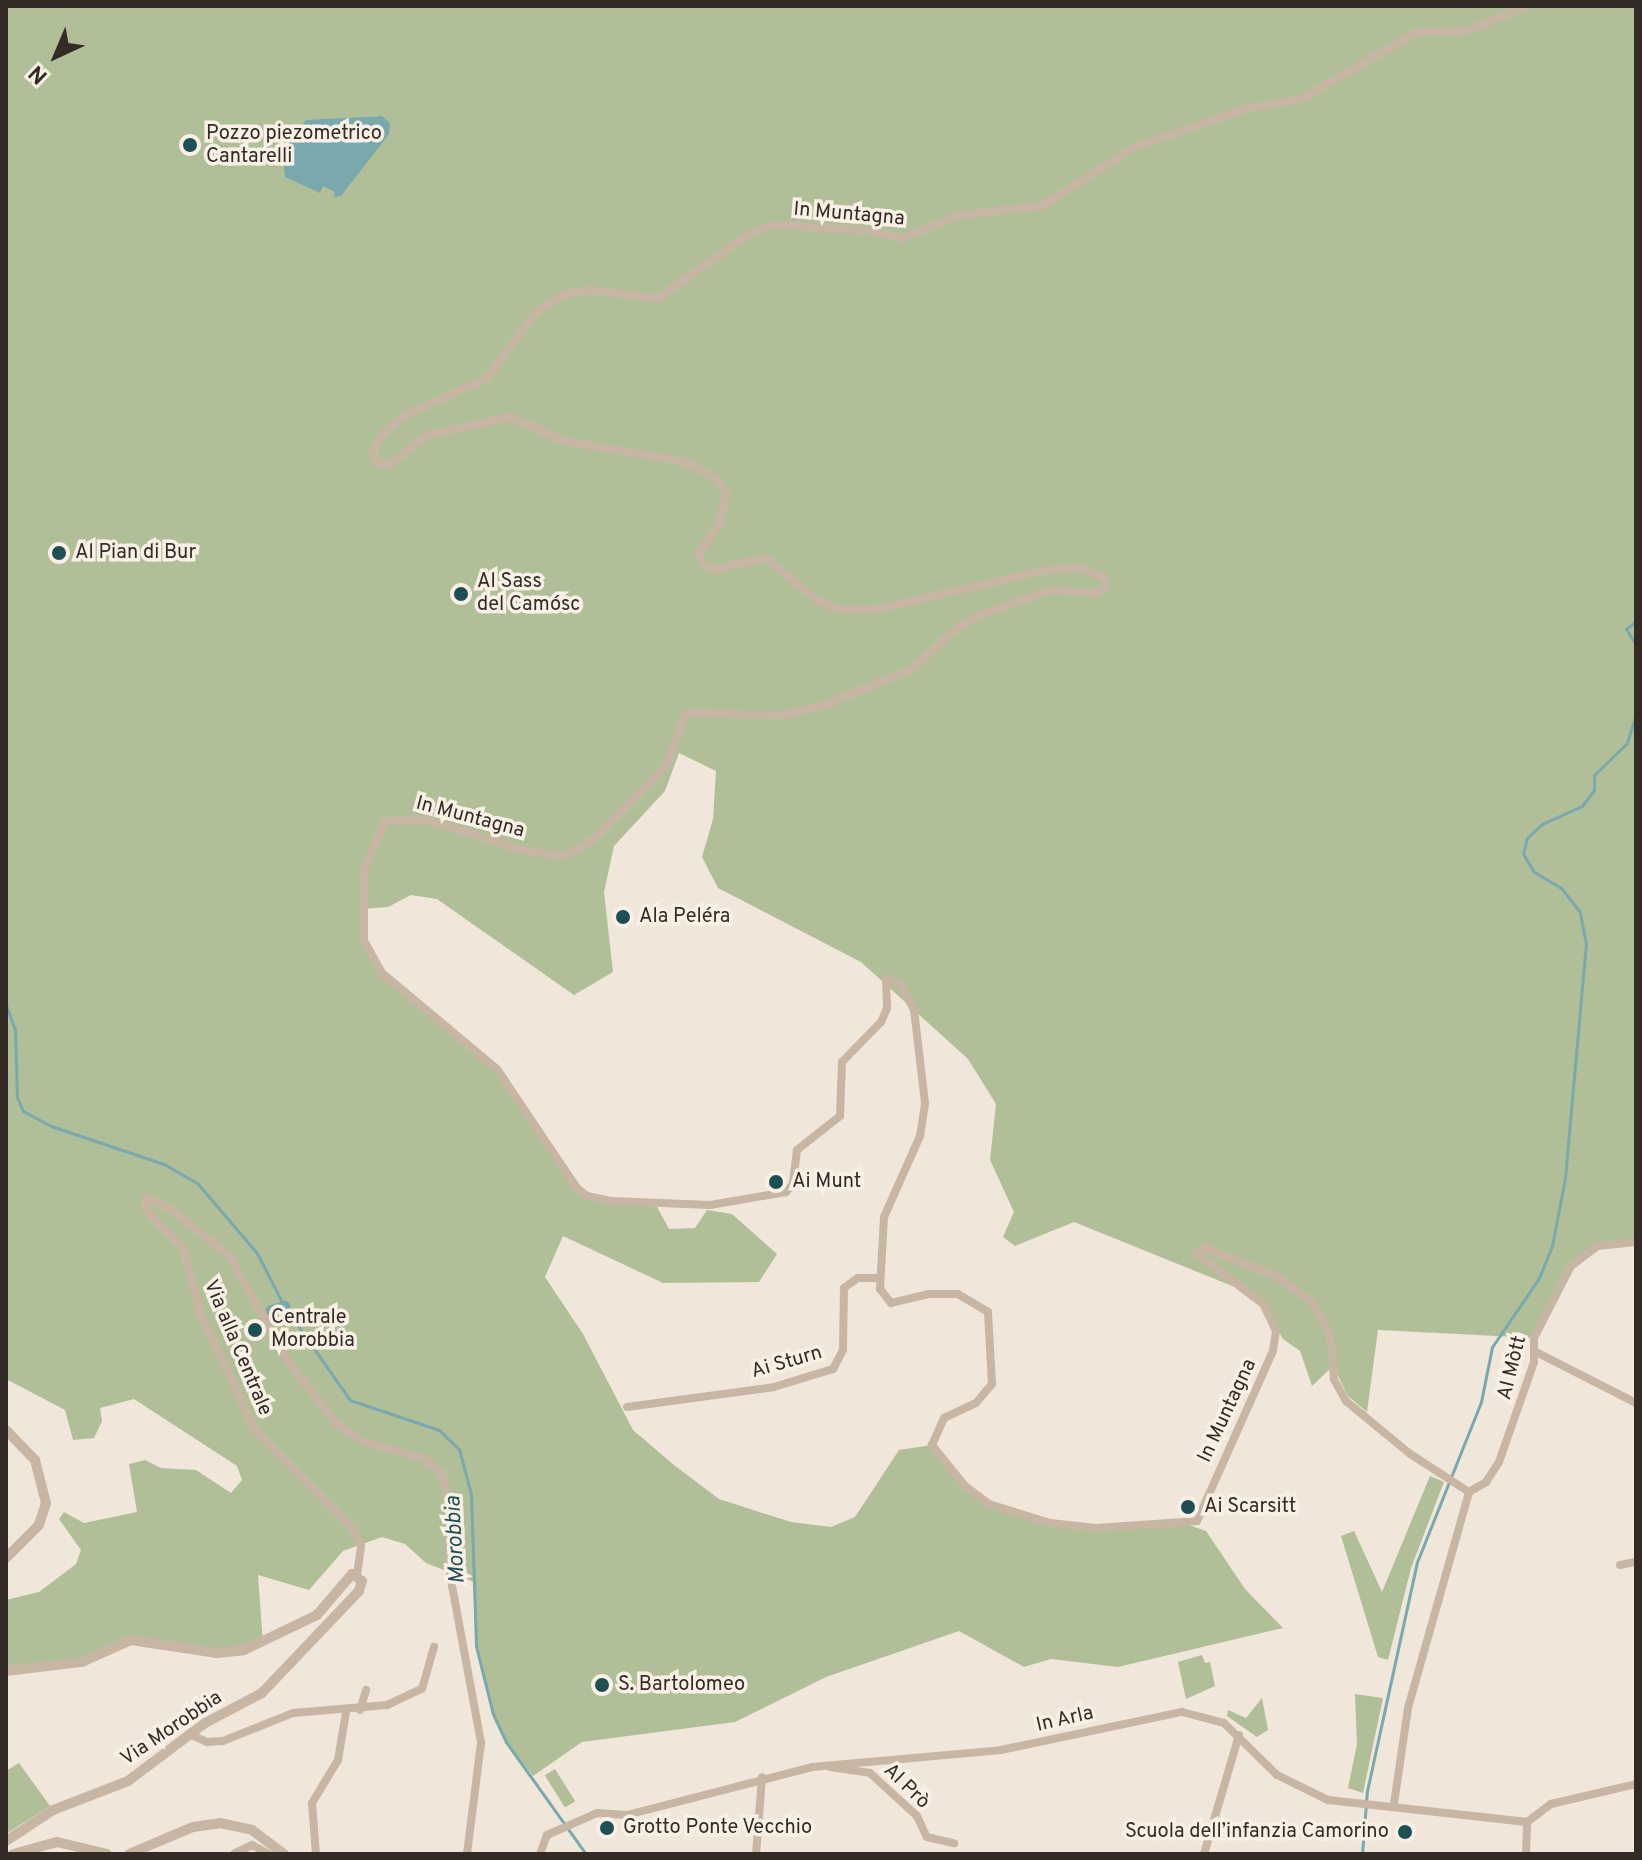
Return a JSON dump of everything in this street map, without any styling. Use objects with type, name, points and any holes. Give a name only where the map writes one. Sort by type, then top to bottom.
[{"type":"street","name":"In Muntagna","points":[[1469,1492],[1459,1482],[1434,1471],[1346,1401],[1334,1379],[1330,1336],[1311,1301],[1278,1277],[1199,1248],[1197,1260],[1263,1304],[1276,1331],[1273,1351],[1203,1514],[1197,1521],[1096,1528],[1050,1523],[976,1497],[932,1445],[944,1418],[976,1403],[992,1384],[988,1312],[958,1294],[929,1294],[891,1303],[884,1299],[880,1278],[884,1217],[920,1136],[925,1103],[914,1010],[900,983],[886,979],[887,1008],[881,1022],[842,1062],[840,1116],[797,1150],[793,1184],[786,1192],[710,1205],[611,1201],[587,1196],[577,1188],[510,1085],[382,973],[370,958],[360,926],[364,870],[385,821],[424,819],[560,856],[593,840],[660,772],[685,714],[808,711],[910,670],[957,628],[995,608],[1051,590],[1090,594],[1105,588],[1103,575],[1074,567],[878,609],[843,610],[820,602],[766,558],[715,569],[704,565],[698,554],[720,522],[726,493],[716,479],[687,462],[564,441],[511,417],[427,435],[393,464],[375,459],[376,444],[396,421],[483,381],[531,318],[558,297],[583,289],[657,299],[723,251],[772,225],[903,238],[953,216],[1042,206],[1127,150],[1248,108],[1301,99],[1426,31],[1476,28],[1527,6]]},
{"type":"street","name":"Via alla Centrale","points":[[358,1576],[361,1546],[354,1530],[255,1430],[202,1318],[183,1248],[145,1209],[146,1197],[185,1218],[230,1257],[287,1360],[335,1422],[362,1441],[425,1459],[442,1474],[449,1503],[450,1575],[481,1743],[467,1854]]},
{"type":"street","name":"Al Mòtt","points":[[1469,1492],[1486,1482],[1499,1462],[1536,1352],[1534,1338],[1578,1258],[1598,1246],[1636,1242]]},
{"type":"street","name":"Ai Sturn","points":[[627,1407],[774,1387],[833,1369],[843,1350],[844,1288],[858,1278],[880,1278]]},
{"type":"street","points":[[1536,1352],[1636,1403]]},
{"type":"street","points":[[6,1430],[35,1460],[46,1503],[39,1525],[6,1558]]},
{"type":"street","points":[[1394,1804],[1417,1672],[1469,1492]]},
{"type":"street","points":[[1620,1565],[1636,1562]]},
{"type":"street","points":[[6,1671],[82,1662],[131,1640],[217,1653],[244,1650],[317,1615],[349,1576],[358,1576]]},
{"type":"street","name":"Via Morobbia","points":[[6,1841],[53,1810],[128,1781],[189,1734],[274,1683],[359,1591],[358,1576]]},
{"type":"street","points":[[189,1734],[207,1742],[223,1741],[293,1713],[360,1710],[420,1691],[434,1647]]},
{"type":"street","points":[[360,1710],[366,1690]]},
{"type":"street","points":[[316,1854],[312,1803],[338,1760],[346,1712]]},
{"type":"street","name":"In Arla","points":[[540,1854],[549,1834],[586,1817],[627,1815],[762,1777],[826,1765],[1001,1750],[1175,1712],[1218,1721],[1239,1735],[1298,1789],[1351,1806],[1394,1804],[1527,1822]]},
{"type":"street","points":[[1204,1854],[1239,1735]]},
{"type":"street","name":"Al Prò","points":[[826,1765],[870,1773],[917,1816],[927,1837],[954,1843]]},
{"type":"street","points":[[756,1854],[762,1777]]},
{"type":"street","points":[[1526,1854],[1527,1822],[1551,1804],[1636,1784]]},
{"type":"street","points":[[129,1854],[193,1827],[220,1823],[252,1830],[284,1854]]},
{"type":"street","points":[[13,1854],[57,1842],[107,1854]]},
{"type":"street","points":[[235,1853],[252,1845],[269,1854]]},
{"type":"green space","points":[[6,6],[1636,6],[1636,1242],[1605,1244],[1578,1258],[1534,1338],[1378,1330],[1367,1412],[1348,1396],[1333,1366],[1312,1386],[1300,1351],[1283,1339],[1257,1296],[1074,1222],[1015,1246],[1003,1237],[1014,1212],[990,1160],[996,1104],[968,1059],[861,962],[718,888],[702,857],[713,819],[716,771],[679,753],[665,791],[614,846],[604,892],[613,972],[574,995],[437,899],[411,895],[388,907],[361,909],[370,958],[497,1069],[568,1177],[598,1200],[657,1207],[669,1229],[695,1228],[707,1210],[732,1214],[777,1254],[759,1282],[663,1283],[563,1236],[545,1277],[583,1334],[633,1430],[674,1465],[719,1499],[791,1522],[831,1527],[855,1517],[899,1450],[932,1445],[976,1497],[1008,1511],[1096,1528],[1186,1524],[1206,1531],[1245,1589],[1283,1628],[1118,1667],[1051,1659],[1024,1667],[959,1631],[826,1677],[735,1722],[582,1742],[533,1776],[506,1742],[493,1714],[476,1646],[474,1582],[426,1563],[405,1544],[382,1537],[343,1551],[309,1590],[258,1575],[263,1644],[236,1651],[140,1640],[90,1659],[6,1671],[6,1600],[39,1592],[76,1564],[81,1550],[59,1519],[64,1512],[84,1523],[137,1512],[129,1464],[145,1460],[161,1468],[196,1470],[231,1493],[242,1480],[237,1466],[134,1399],[100,1408],[102,1421],[94,1438],[73,1440],[65,1410],[6,1379]],"holes":[[[382,116],[336,192],[282,151],[306,121]]]},
{"type":"green space","points":[[1430,1476],[1444,1482],[1411,1568],[1388,1660],[1378,1657],[1341,1536],[1354,1531],[1382,1592]]},
{"type":"green space","points":[[1202,1655],[1205,1663],[1210,1662],[1215,1686],[1186,1699],[1178,1662]]},
{"type":"green space","points":[[1355,1694],[1383,1698],[1363,1793],[1348,1788],[1357,1744]]},
{"type":"green space","points":[[1262,1698],[1268,1730],[1257,1737],[1227,1716],[1228,1710],[1246,1718]]},
{"type":"green space","points":[[19,1763],[50,1806],[6,1834],[6,1771]]},
{"type":"green space","points":[[555,1769],[575,1801],[565,1808],[545,1775]]},
{"type":"water","points":[[382,116],[390,123],[389,134],[341,196],[333,197],[335,192],[323,186],[320,193],[285,177],[282,151],[306,120]]},
{"type":"waterway","points":[[1636,621],[1626,629],[1636,645]]},
{"type":"waterway","points":[[1362,1854],[1367,1791],[1417,1562],[1481,1402],[1492,1347],[1539,1278],[1552,1246],[1565,1178],[1586,944],[1580,912],[1561,888],[1534,872],[1523,854],[1527,838],[1542,824],[1582,806],[1594,790],[1594,775],[1627,743],[1636,713]]},
{"type":"waterway","name":"Morobbia","points":[[6,1005],[15,1030],[17,1097],[23,1111],[51,1126],[164,1164],[198,1184],[257,1253],[284,1306],[350,1400],[439,1430],[459,1449],[471,1494],[476,1646],[493,1714],[506,1742],[586,1854]]},
{"type":"waterway","points":[[271,1310],[284,1306]]},
{"type":"place","name":"Pozzo piezometrico Cantarelli","points":[[190,145]]},
{"type":"place","name":"Al Pian di Bur","points":[[59,553]]},
{"type":"place","name":"Al Sass del Camósc","points":[[461,594]]},
{"type":"place","name":"Ala Peléra","points":[[623,917]]},
{"type":"place","name":"Ai Munt","points":[[776,1182]]},
{"type":"place","name":"Centrale Morobbia","points":[[255,1330]]},
{"type":"place","name":"Ai Scarsitt","points":[[1188,1507]]},
{"type":"place","name":"S. Bartolomeo","points":[[602,1685]]},
{"type":"place","name":"Grotto Ponte Vecchio","points":[[607,1828]]},
{"type":"place","name":"Scuola dell’infanzia Camorino","points":[[1405,1832]]}]
